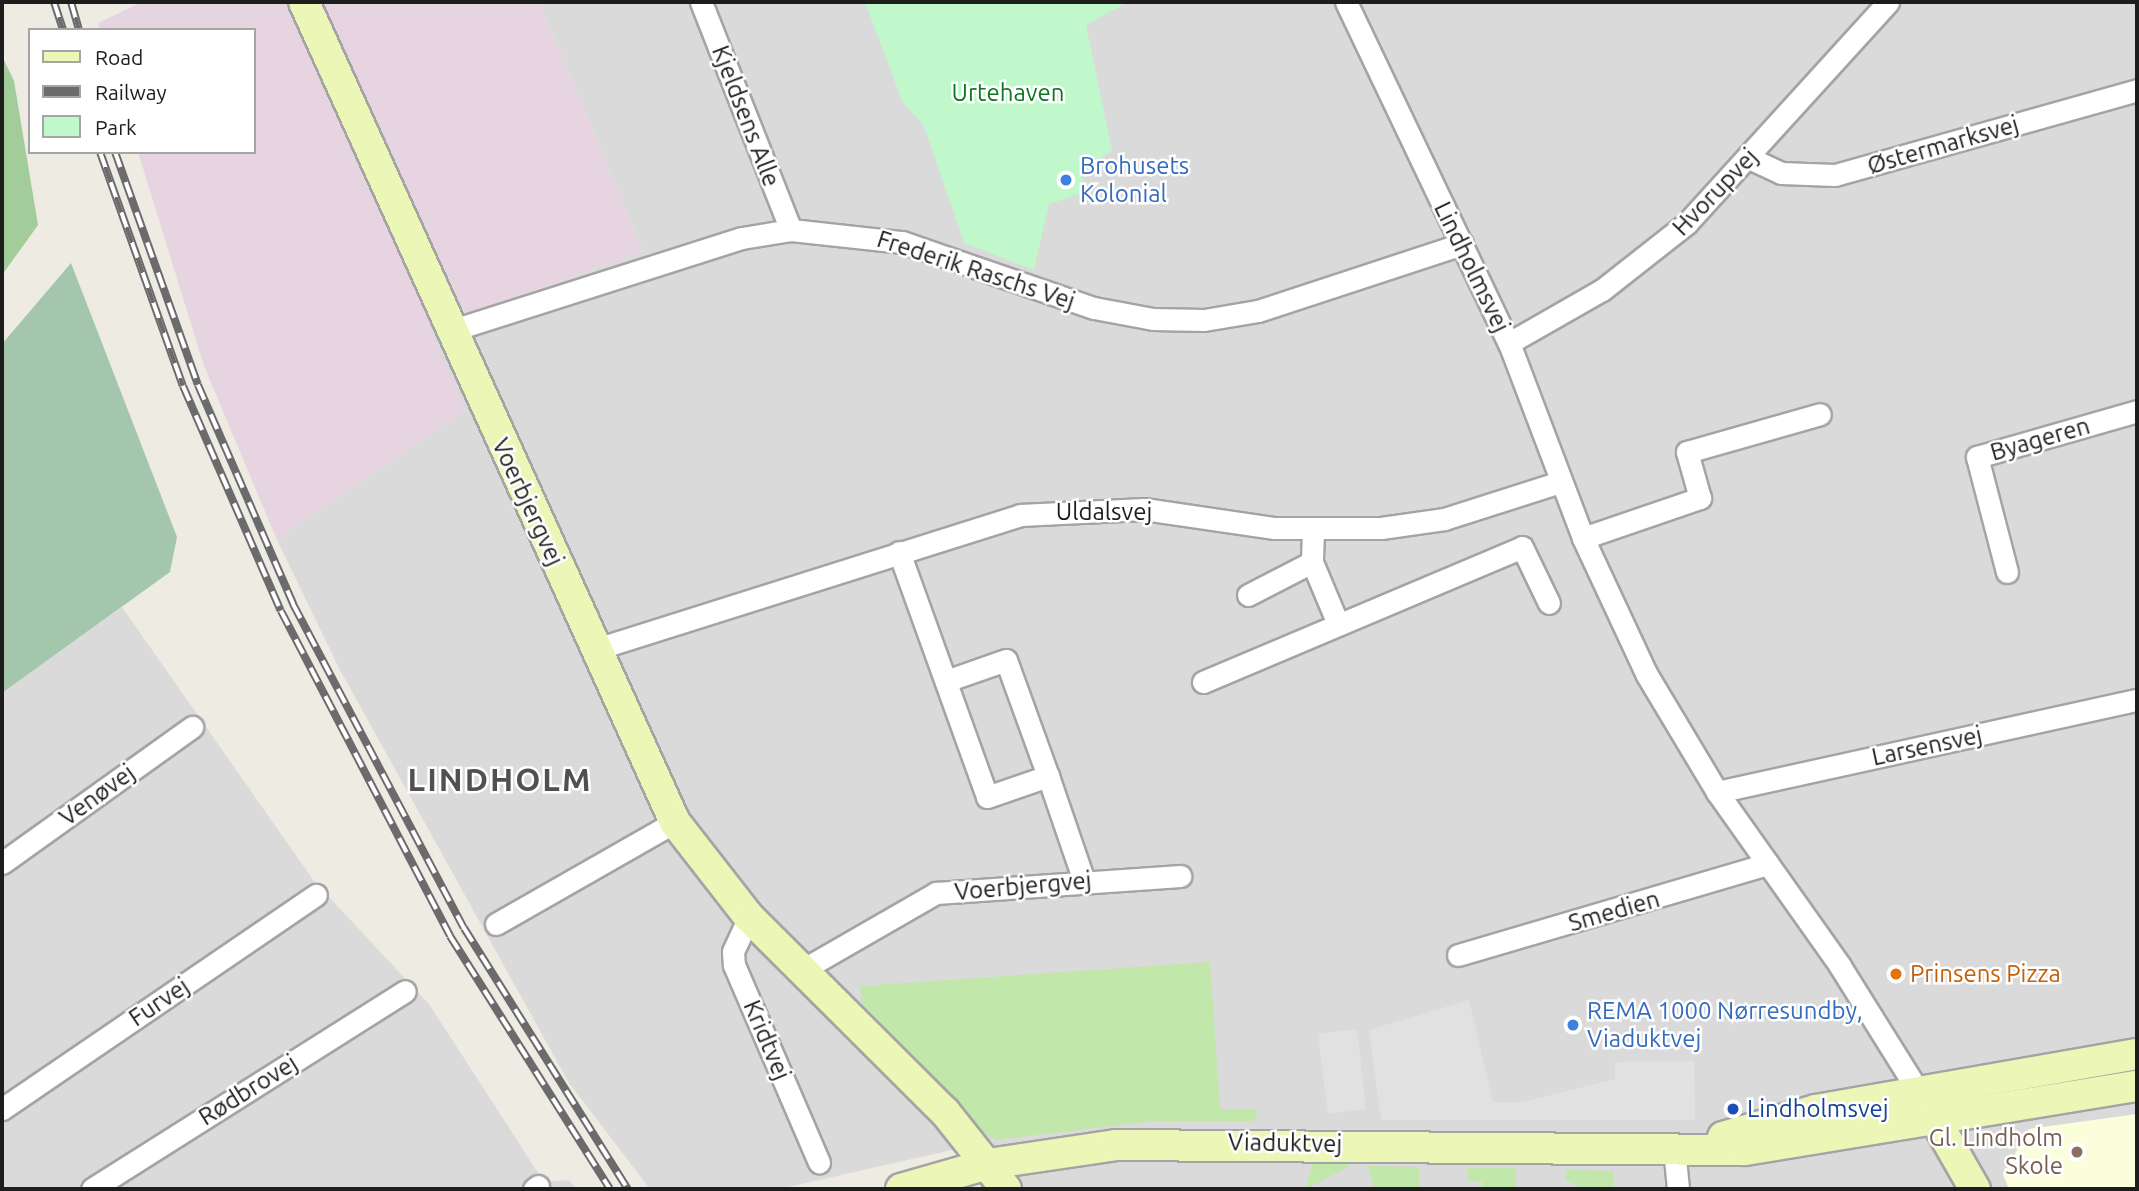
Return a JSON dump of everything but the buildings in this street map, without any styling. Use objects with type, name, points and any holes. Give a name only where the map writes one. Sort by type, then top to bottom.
[{"type":"street","name":"Voerbjergvej","points":[[304,2],[450,331],[675,822],[749,917],[872,1042],[977,1175],[1006,1189]]},
{"type":"street","name":"Kjeldsens Alle","points":[[701,2],[791,230]]},
{"type":"street","name":"Lindholmsvej","points":[[1346,2],[1509,343],[1583,538],[1647,675],[1717,792],[1768,864],[1918,1091],[1975,1189]]},
{"type":"street","name":"Hvorupvej","points":[[1509,343],[1644,260],[1749,158],[1888,2]]},
{"type":"street","name":"Østermarksvej","points":[[1749,158],[1782,173],[1835,175],[2137,90]]},
{"type":"street","name":"Frederik Raschs Vej","points":[[450,331],[742,238],[791,230],[902,242],[1094,308],[1166,319],[1258,311],[1462,244]]},
{"type":"street","name":"Byageren","points":[[2007,572],[1976,457],[2137,411]]},
{"type":"street","points":[[1583,538],[1700,498],[1687,452],[1820,414]]},
{"type":"street","name":"Uldalsvej","points":[[596,649],[1020,515],[1088,508],[1313,531],[1444,519],[1560,482]]},
{"type":"street","points":[[1313,531],[1312,562],[1338,624]]},
{"type":"street","points":[[1203,682],[1522,547],[1549,603]]},
{"type":"street","points":[[899,552],[987,797],[1048,776]]},
{"type":"street","points":[[1248,595],[1312,562]]},
{"type":"street","points":[[946,681],[1006,660],[1084,881]]},
{"type":"street","name":"Larsensvej","points":[[1717,792],[2137,700]]},
{"type":"street","name":"Venøvej","points":[[2,863],[192,727]]},
{"type":"street","points":[[496,924],[675,822]]},
{"type":"street","name":"Smedien","points":[[1458,955],[1768,864]]},
{"type":"street","name":"Voerbjergvej","points":[[802,970],[936,893],[1180,876]]},
{"type":"street","name":"Furvej","points":[[2,1109],[316,895]]},
{"type":"street","name":"Kridtvej","points":[[749,917],[733,952],[734,965],[819,1162]]},
{"type":"street","name":"Rødbrovej","points":[[92,1189],[405,991]]},
{"type":"street","name":"Viaduktvej","points":[[1674,1148],[1918,1091],[2137,1055]]},
{"type":"street","name":"Viaduktvej","points":[[901,1189],[977,1175],[1055,1151],[1179,1142],[1745,1150],[1937,1121],[2137,1086]]},
{"type":"street","points":[[1674,1148],[1678,1189]]},
{"type":"shaded area","points":[[142,2],[539,2],[643,251],[430,329],[465,410],[277,540],[204,366],[139,154],[256,154],[256,28],[99,28],[98,23]]},
{"type":"shaded area","points":[[539,2],[2137,2],[2137,1189],[1014,1189],[992,1141],[779,1189],[650,1189],[569,1083],[340,670],[277,540],[465,410],[429,330],[643,251]]},
{"type":"shaded area","points":[[71,263],[177,537],[170,572],[2,693],[2,344]]},
{"type":"shaded area","points":[[122,607],[314,881],[429,1004],[544,1182],[569,1180],[576,1189],[2,1189],[2,693]]},
{"type":"shaded area","points":[[1469,1000],[1493,1102],[1523,1102],[1615,1079],[1615,1062],[1694,1061],[1695,1120],[1381,1120],[1369,1030]]},
{"type":"shaded area","points":[[1357,1029],[1366,1109],[1328,1114],[1318,1034]]},
{"type":"shaded area","name":"Gl. Lindholm Skole","points":[[2137,1114],[2137,1189],[2009,1189],[2003,1175],[2029,1129]]},
{"type":"green space","name":"Urtehaven","points":[[865,2],[1128,2],[1086,25],[1112,151],[1081,170],[1085,192],[1049,204],[1034,270],[964,243],[924,126],[902,101]]},
{"type":"green space","points":[[2,56],[14,81],[38,225],[2,275]]},
{"type":"green space","points":[[1210,962],[1220,1109],[1258,1109],[1254,1121],[1154,1121],[995,1140],[974,1126],[862,1003],[860,986]]},
{"type":"green space","points":[[1312,1164],[1347,1164],[1348,1167],[1306,1189]]},
{"type":"green space","points":[[1367,1166],[1419,1167],[1419,1189],[1375,1189]]},
{"type":"green space","points":[[1468,1168],[1516,1168],[1515,1189],[1482,1189],[1482,1181],[1468,1181]]},
{"type":"green space","points":[[1567,1170],[1614,1171],[1613,1189],[1585,1189],[1565,1180]]},
{"type":"railway","points":[[54,2],[62,28]]},
{"type":"railway","points":[[71,2],[78,28]]},
{"type":"railway","points":[[101,154],[183,386],[281,611],[450,936],[610,1189]]},
{"type":"railway","points":[[116,154],[198,385],[293,604],[464,928],[628,1189]]},
{"type":"place","name":"Brohusets Kolonial","points":[[1066,180]]},
{"type":"place","name":"Prinsens Pizza","points":[[1896,974]]},
{"type":"place","name":"REMA 1000 Nørresundby, Viaduktvej","points":[[1573,1025]]},
{"type":"place","name":"Lindholmsvej","points":[[1733,1109]]},
{"type":"place","name":"Gl. Lindholm Skole","points":[[2077,1152]]},
{"type":"district","name":"LINDHOLM","points":[[500,779]]}]
